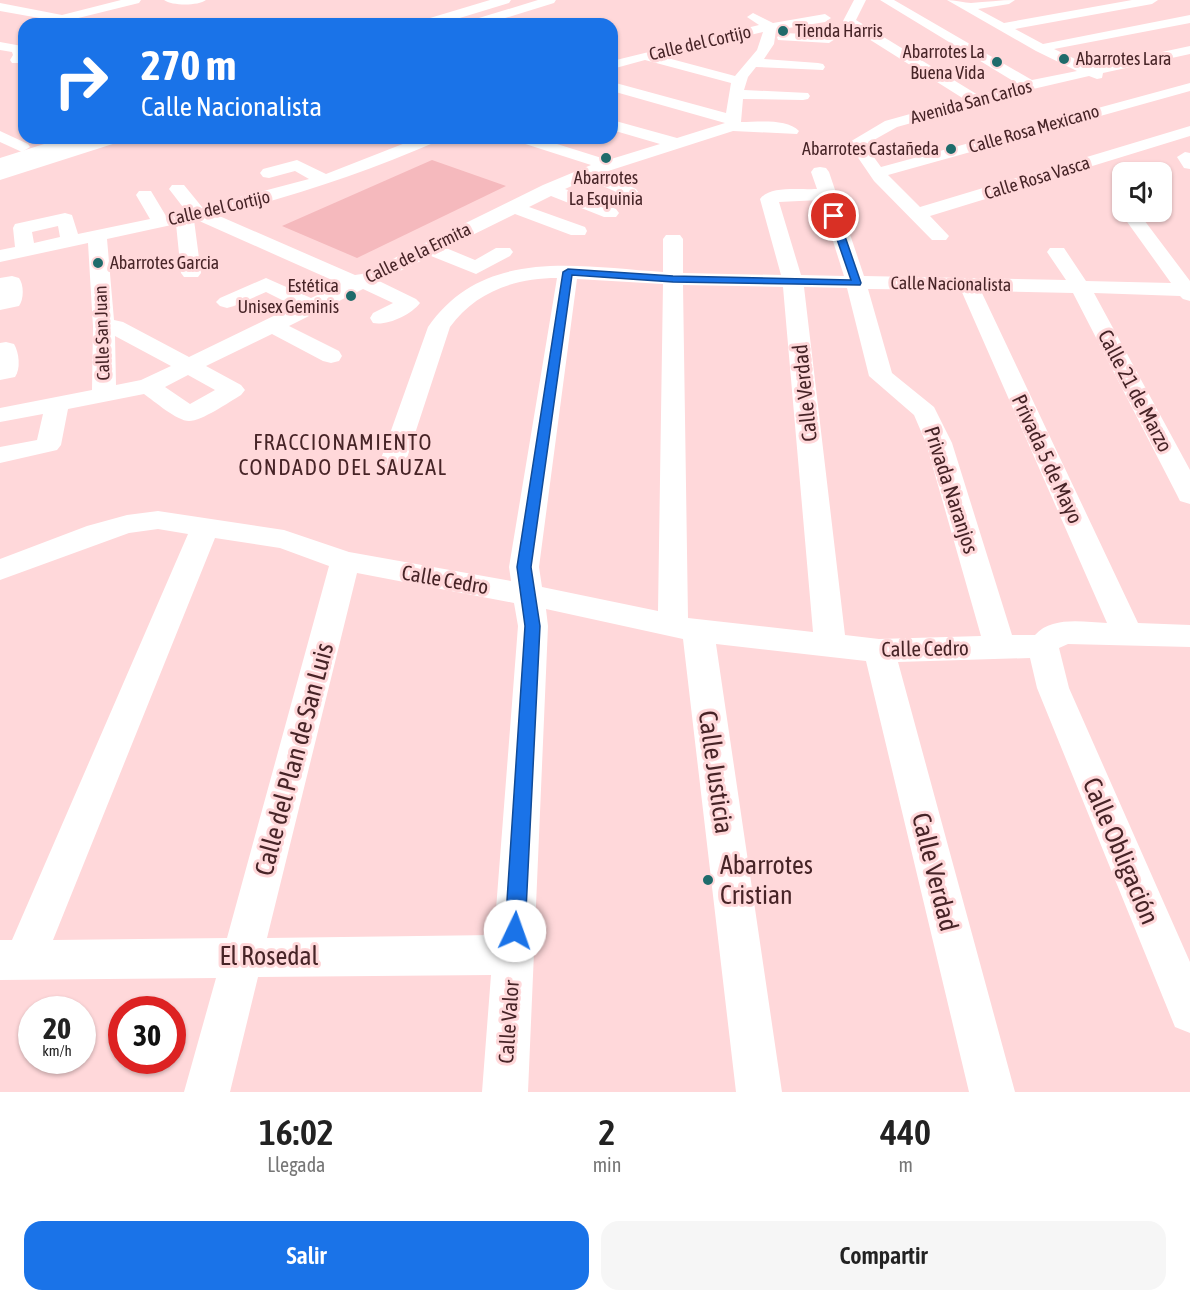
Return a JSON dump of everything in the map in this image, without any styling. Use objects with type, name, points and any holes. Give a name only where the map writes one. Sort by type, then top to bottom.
[{"type":"main road","points":[[473,18],[504,0]]},
{"type":"main road","points":[[474,18],[529,0]]},
{"type":"main road","points":[[0,154],[32,144]]},
{"type":"main road","points":[[0,164],[63,144]]},
{"type":"street","points":[[0,7],[63,18],[108,12],[135,0]]},
{"type":"street","points":[[170,0],[200,0]]},
{"type":"street","points":[[475,18],[546,0]]},
{"type":"street","points":[[860,0],[849,21],[977,101]]},
{"type":"street","points":[[886,0],[1030,85]]},
{"type":"street","points":[[953,0],[1041,48],[1112,80]]},
{"type":"street","points":[[967,7],[1009,0]]},
{"type":"street","points":[[1003,27],[1152,0]]},
{"type":"street","points":[[792,23],[773,14],[753,17],[771,31],[829,39]]},
{"type":"street","name":"Calle del Cortijo","points":[[618,62],[643,49],[663,51],[726,36],[771,31],[792,23],[825,18]]},
{"type":"street","points":[[1041,48],[1190,19]]},
{"type":"street","points":[[705,26],[726,36]]},
{"type":"street","points":[[684,31],[707,40]]},
{"type":"street","points":[[732,123],[738,87],[745,71],[756,63],[771,31]]},
{"type":"street","points":[[0,46],[16,49],[18,52]]},
{"type":"street","points":[[622,49],[643,49],[738,87],[803,96]]},
{"type":"street","name":"Avenida San Carlos","points":[[878,173],[858,149],[856,143],[891,124],[1030,85],[1190,50]]},
{"type":"street","points":[[0,62],[18,60]]},
{"type":"street","points":[[756,63],[818,67]]},
{"type":"street","points":[[1134,87],[1179,102]]},
{"type":"street","name":"Calle Rosa Mexicano","points":[[878,173],[1190,87]]},
{"type":"street","points":[[618,88],[732,123],[789,129],[792,132],[761,141]]},
{"type":"street","name":"Calle de la Ermita","points":[[0,415],[148,386],[549,189],[587,172],[679,144],[732,123]]},
{"type":"street","points":[[618,127],[679,144]]},
{"type":"street","name":"Calle Rosa Vasca","points":[[918,214],[1190,131]]},
{"type":"street","points":[[0,136],[22,147]]},
{"type":"street","points":[[0,175],[97,144]]},
{"type":"street","points":[[541,144],[607,165]]},
{"type":"street","points":[[369,146],[399,146]]},
{"type":"street","name":"Calle del Cortijo","points":[[0,256],[25,250],[22,228],[65,219],[71,241],[161,222],[186,204],[292,190],[324,180],[399,146]]},
{"type":"street","points":[[292,190],[269,173],[297,165],[324,180]]},
{"type":"street","points":[[587,172],[630,193]]},
{"type":"street","name":"Privada Naranjos","points":[[820,172],[856,283],[880,376],[925,412],[939,443],[1000,647]]},
{"type":"street","points":[[878,173],[939,236]]},
{"type":"street","points":[[549,189],[610,213]]},
{"type":"street","name":"Calle Verdad","points":[[826,194],[778,196],[770,199],[793,281],[830,646]]},
{"type":"street","points":[[161,222],[148,200],[186,204],[409,303],[381,318]]},
{"type":"street","points":[[186,204],[191,273]]},
{"type":"street","points":[[512,207],[578,231]]},
{"type":"street","points":[[1136,222],[1189,292]]},
{"type":"street","name":"Calle San Juan","points":[[97,235],[104,327],[104,395]]},
{"type":"street","points":[[429,248],[476,268],[503,252],[456,235]]},
{"type":"street","name":"Calle Justicia","points":[[673,239],[686,627],[759,1092]]},
{"type":"street","name":"Calle 21 de Marzo","points":[[1057,252],[1081,288],[1190,495]]},
{"type":"street","name":"Calle Nacionalista","points":[[391,467],[439,327],[448,313],[468,296],[499,280],[537,272],[568,272],[673,279],[968,284],[1189,292]]},
{"type":"street","name":"Calle Valor","points":[[505,1092],[533,626],[524,567],[568,272]]},
{"type":"street","points":[[0,284],[12,282],[12,302],[0,304]]},
{"type":"street","points":[[242,312],[227,302],[266,284],[310,306]]},
{"type":"street","name":"Privada 5 de Mayo","points":[[968,284],[1127,633]]},
{"type":"street","points":[[273,326],[331,356]]},
{"type":"street","points":[[104,327],[115,327],[233,390],[189,414],[148,386]]},
{"type":"street","points":[[104,364],[149,346]]},
{"type":"street","points":[[0,350],[6,350],[7,372],[0,373]]},
{"type":"street","points":[[0,455],[48,445],[57,404]]},
{"type":"street","name":"Calle Cedro","points":[[0,570],[127,524],[158,520],[284,539],[345,561],[686,627],[879,651],[1043,646]]},
{"type":"street","name":"El Rosedal","points":[[205,527],[12,959],[514,955]]},
{"type":"street","name":"Calle del Plan de San Luis","points":[[207,1092],[345,561]]},
{"type":"street","points":[[1043,646],[1053,635],[1068,633],[1190,636]]},
{"type":"street","name":"Calle Obligación","points":[[1043,646],[1053,688],[1190,1012]]},
{"type":"street","name":"Calle Verdad","points":[[879,651],[992,1092]]},
{"type":"shaded area","points":[[432,160],[506,186],[357,258],[282,226]]},
{"type":"place","name":"Tienda Harris","points":[[783,31]]},
{"type":"place","name":"Abarrotes Lara","points":[[1064,59]]},
{"type":"place","name":"Abarrotes La Buena Vida","points":[[997,62]]},
{"type":"place","name":"Abarrotes Castañeda","points":[[951,149]]},
{"type":"place","name":"Abarrotes La Esquinia","points":[[606,158]]},
{"type":"place","name":"Abarrotes Garcia","points":[[98,263]]},
{"type":"place","name":"Estética Unisex Geminis","points":[[351,296]]},
{"type":"place","name":"Abarrotes Cristian","points":[[708,880]]},
{"type":"district","name":"FRACCIONAMIENTO CONDADO DEL SAUZAL","points":[[343,455]]},
{"type":"route","points":[[515,931],[533,626],[524,567],[568,272],[673,279],[856,283],[834,216]]}]
